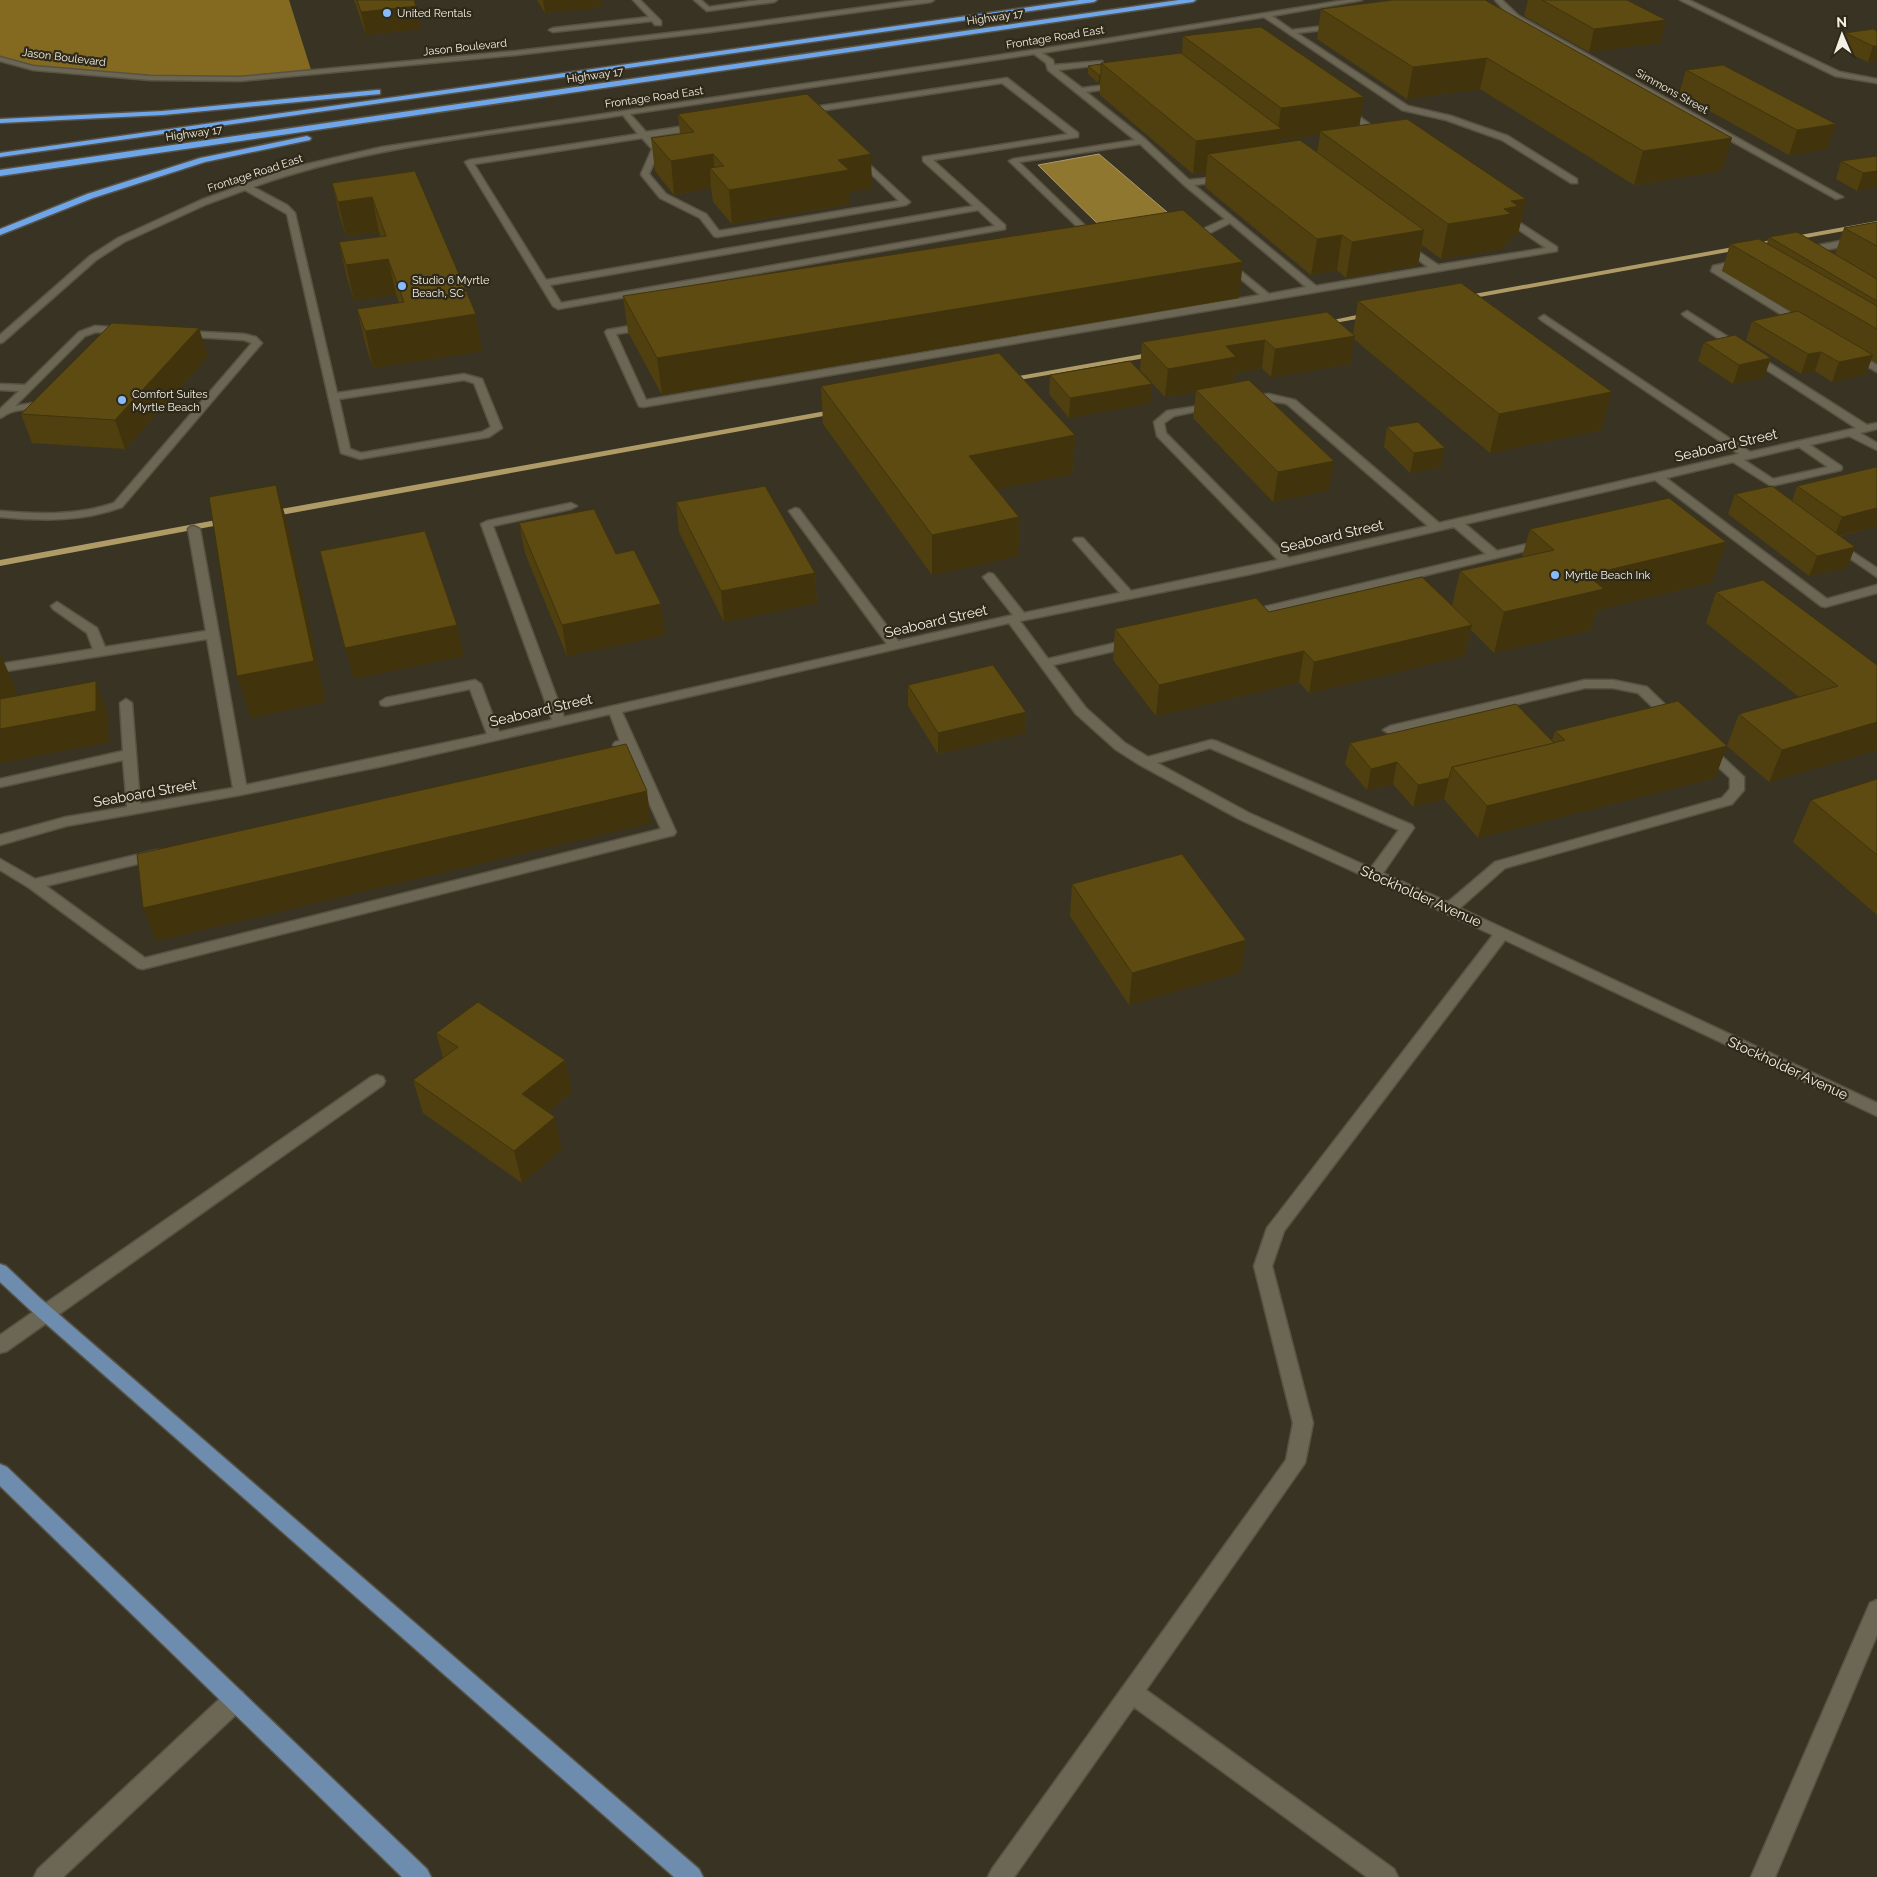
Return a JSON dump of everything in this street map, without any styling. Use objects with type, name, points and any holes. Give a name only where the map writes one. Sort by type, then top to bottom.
[{"type":"highway","name":"Highway 17","points":[[0,155],[1094,0]]},
{"type":"highway","name":"Highway 17","points":[[0,173],[1192,0]]},
{"type":"highway","points":[[0,121],[163,113],[558,76]]},
{"type":"highway","points":[[0,232],[90,196],[203,160],[435,110]]},
{"type":"main road","points":[[0,1271],[691,1877]]},
{"type":"main road","points":[[0,1282],[40,1308]]},
{"type":"main road","points":[[0,1473],[419,1877]]},
{"type":"street","points":[[636,0],[669,35]]},
{"type":"street","points":[[697,0],[707,9],[774,0]]},
{"type":"street","name":"Jason Boulevard","points":[[0,59],[33,68],[140,77],[240,78],[429,62],[669,35],[931,0]]},
{"type":"street","name":"Frontage Road East","points":[[0,340],[93,258],[121,240],[204,202],[293,170],[382,149],[625,113],[794,94],[1036,52],[1213,26],[1265,15],[1359,0]]},
{"type":"street","name":"Simmons Street","points":[[1498,0],[1516,18],[1839,197]]},
{"type":"street","points":[[1684,0],[1838,74],[1877,81]]},
{"type":"street","points":[[1265,15],[1405,108],[1448,118],[1505,138],[1574,181]]},
{"type":"street","points":[[554,30],[654,19]]},
{"type":"street","points":[[1290,32],[1347,25]]},
{"type":"street","points":[[1036,52],[1050,62],[1051,68],[1142,141],[1186,183],[1314,289]]},
{"type":"street","points":[[1051,68],[1099,63]]},
{"type":"street","points":[[1004,80],[1076,135],[926,159],[1002,227],[558,306],[469,162],[646,136],[815,114],[1004,80]]},
{"type":"street","points":[[1080,91],[1126,84]]},
{"type":"street","points":[[794,94],[815,114]]},
{"type":"street","points":[[1335,104],[1391,143],[1382,144]]},
{"type":"street","points":[[625,113],[656,149],[645,174],[663,196],[703,216],[730,251]]},
{"type":"street","points":[[1102,245],[1013,161],[1142,141]]},
{"type":"street","points":[[852,150],[923,217]]},
{"type":"street","points":[[1186,183],[1234,177]]},
{"type":"street","points":[[246,187],[284,207],[290,213],[345,451],[360,456],[485,435],[497,428],[478,381],[464,377],[333,397]]},
{"type":"street","points":[[716,234],[906,202]]},
{"type":"street","points":[[544,283],[981,207]]},
{"type":"street","points":[[659,324],[610,332],[643,404],[1554,249],[1497,212]]},
{"type":"street","points":[[1179,240],[1200,239],[1230,220]]},
{"type":"street","points":[[1817,262],[1795,253],[1877,237]]},
{"type":"street","points":[[1396,239],[1436,268]]},
{"type":"street","points":[[1218,255],[1267,297]]},
{"type":"street","points":[[1756,260],[1720,266],[1716,268],[1716,271],[1809,328]]},
{"type":"street","points":[[1687,314],[1864,428]]},
{"type":"street","points":[[1544,318],[1747,455]]},
{"type":"street","points":[[2,413],[82,334],[95,330],[135,331]]},
{"type":"street","points":[[0,514],[68,518],[87,515],[118,505],[257,343],[253,339],[244,337],[175,333]]},
{"type":"street","points":[[1843,348],[1877,369]]},
{"type":"street","points":[[42,373],[55,376]]},
{"type":"street","points":[[0,386],[27,388]]},
{"type":"street","points":[[1240,400],[1260,396],[1291,402],[1436,527]]},
{"type":"street","points":[[2,413],[36,406],[45,401]]},
{"type":"street","points":[[1220,403],[1171,413],[1159,422],[1161,434],[1286,562]]},
{"type":"street","name":"Seaboard Street","points":[[0,840],[66,822],[240,791],[559,722],[1017,618],[1286,562],[1877,426]]},
{"type":"street","points":[[1851,432],[1877,447]]},
{"type":"street","points":[[1734,458],[1771,483],[1837,468],[1800,443]]},
{"type":"street","points":[[1656,476],[1825,603],[1877,589]]},
{"type":"street","points":[[1767,496],[1768,482]]},
{"type":"street","points":[[559,722],[487,524],[572,506]]},
{"type":"street","points":[[796,511],[895,646]]},
{"type":"street","points":[[1455,522],[1494,555]]},
{"type":"street","points":[[194,529],[240,791]]},
{"type":"street","points":[[1236,617],[1560,539]]},
{"type":"street","points":[[1079,540],[1128,595]]},
{"type":"street","points":[[1830,540],[1877,573]]},
{"type":"street","name":"Stockholder Avenue","points":[[989,576],[1046,663],[1082,711],[1120,746],[1145,762],[1244,816],[1502,933],[1877,1110]]},
{"type":"street","points":[[57,606],[93,631],[100,652]]},
{"type":"street","points":[[0,668],[212,634]]},
{"type":"street","points":[[1046,663],[1141,640]]},
{"type":"street","points":[[386,702],[476,684],[494,736]]},
{"type":"street","points":[[1390,730],[1585,684],[1613,684],[1642,690],[1736,777],[1737,790],[1727,801],[1500,865],[1450,909]]},
{"type":"street","points":[[126,703],[134,810]]},
{"type":"street","points":[[0,864],[33,884],[143,964],[669,832],[614,709]]},
{"type":"street","points":[[609,748],[628,743]]},
{"type":"street","points":[[1145,762],[1210,744],[1407,828],[1374,875]]},
{"type":"street","points":[[0,783],[130,754]]},
{"type":"street","points":[[33,884],[167,852]]},
{"type":"street","points":[[1000,1877],[1295,1463],[1303,1422],[1263,1266],[1276,1228],[1502,933]]},
{"type":"street","points":[[0,1345],[40,1308],[377,1081]]},
{"type":"street","points":[[1763,1877],[1877,1610]]},
{"type":"street","points":[[1132,1693],[1386,1877]]},
{"type":"street","points":[[46,1877],[235,1700]]},
{"type":"shaded area","points":[[0,0],[289,0],[312,73],[205,78],[152,76],[61,70],[0,59]]},
{"type":"shaded area","points":[[1099,154],[1174,218],[1103,229],[1038,165]]},
{"type":"building","points":[[357,0],[414,0],[416,6],[361,12]]},
{"type":"building","points":[[1393,0],[1485,0],[1732,138],[1643,151],[1487,58],[1413,67],[1321,9]]},
{"type":"building","points":[[1542,0],[1627,0],[1666,20],[1594,29]]},
{"type":"building","points":[[1261,27],[1364,97],[1281,108],[1183,36]]},
{"type":"building","points":[[1873,29],[1877,31],[1877,46],[1873,46],[1845,33]]},
{"type":"building","points":[[1181,53],[1282,129],[1196,141],[1101,63]]},
{"type":"building","points":[[1101,64],[1101,75],[1088,66]]},
{"type":"building","points":[[1723,65],[1836,124],[1797,130],[1686,70]]},
{"type":"building","points":[[807,94],[871,154],[838,160],[849,170],[729,190],[710,168],[724,166],[713,154],[671,161],[651,138],[694,132],[678,114]]},
{"type":"building","points":[[1407,119],[1526,199],[1511,201],[1518,206],[1504,209],[1511,214],[1448,224],[1320,131]]},
{"type":"building","points":[[1300,140],[1424,230],[1352,242],[1342,235],[1317,239],[1208,154]]},
{"type":"building","points":[[1877,156],[1877,171],[1863,173],[1841,161]]},
{"type":"building","points":[[415,171],[476,314],[365,331],[357,309],[404,302],[388,259],[346,265],[339,242],[386,236],[372,197],[338,202],[332,183]]},
{"type":"building","points":[[1183,210],[1243,262],[657,358],[623,296]]},
{"type":"building","points":[[1877,222],[1877,246],[1844,228]]},
{"type":"building","points":[[1797,232],[1877,279],[1877,301],[1769,237]]},
{"type":"building","points":[[1759,239],[1877,306],[1877,329],[1730,244]]},
{"type":"building","points":[[1461,283],[1612,392],[1499,414],[1358,301]]},
{"type":"building","points":[[1798,311],[1873,355],[1839,362],[1821,352],[1808,354],[1752,321]]},
{"type":"building","points":[[1327,312],[1355,336],[1275,349],[1265,340],[1226,346],[1236,357],[1168,369],[1142,342]]},
{"type":"building","points":[[112,323],[199,328],[115,420],[21,414]]},
{"type":"building","points":[[1735,335],[1771,358],[1739,365],[1704,342]]},
{"type":"building","points":[[999,353],[1075,435],[969,456],[1019,517],[932,535],[821,386]]},
{"type":"building","points":[[1130,361],[1152,384],[1070,398],[1050,375]]},
{"type":"building","points":[[1249,380],[1334,461],[1278,472],[1196,390]]},
{"type":"building","points":[[1418,422],[1445,448],[1414,453],[1387,427]]},
{"type":"building","points":[[1876,467],[1877,508],[1842,517],[1797,486]]},
{"type":"building","points":[[276,485],[314,661],[237,676],[209,497]]},
{"type":"building","points":[[765,486],[815,573],[721,591],[676,502]]},
{"type":"building","points":[[1772,486],[1855,547],[1817,556],[1735,494]]},
{"type":"building","points":[[1669,498],[1726,542],[1587,575],[1604,589],[1504,612],[1460,571],[1554,550],[1530,529]]},
{"type":"building","points":[[594,509],[616,554],[634,550],[661,604],[562,625],[519,523]]},
{"type":"building","points":[[425,531],[457,625],[345,648],[320,551]]},
{"type":"building","points":[[1422,577],[1472,625],[1314,662],[1304,651],[1159,685],[1115,629],[1256,598],[1269,612]]},
{"type":"building","points":[[1763,580],[1877,665],[1877,722],[1782,750],[1739,714],[1838,686],[1716,592]]},
{"type":"building","points":[[993,665],[1026,712],[938,733],[908,685]]},
{"type":"building","points":[[96,681],[96,711],[0,729],[0,699]]},
{"type":"building","points":[[1678,701],[1727,746],[1487,806],[1452,767],[1565,740],[1555,731]]},
{"type":"building","points":[[1516,704],[1554,743],[1452,767],[1449,778],[1418,785],[1397,762],[1371,769],[1350,743]]},
{"type":"building","points":[[626,744],[647,791],[143,908],[137,854]]},
{"type":"building","points":[[1877,779],[1877,855],[1811,800]]},
{"type":"building","points":[[1182,854],[1246,940],[1132,973],[1072,884]]},
{"type":"building","points":[[478,1002],[565,1060],[522,1094],[555,1117],[514,1151],[413,1080],[458,1047],[436,1033]]},
{"type":"waterway","points":[[1463,298],[1877,223]]},
{"type":"waterway","points":[[1323,323],[1371,314]]},
{"type":"waterway","points":[[1008,380],[1154,354]]},
{"type":"waterway","points":[[270,514],[837,411]]},
{"type":"waterway","points":[[0,563],[227,521]]},
{"type":"place","name":"United Rentals","points":[[387,13]]},
{"type":"place","name":"Studio 6 Myrtle Beach, SC","points":[[402,286]]},
{"type":"place","name":"Comfort Suites Myrtle Beach","points":[[122,400]]},
{"type":"place","name":"Myrtle Beach Ink","points":[[1555,575]]}]
